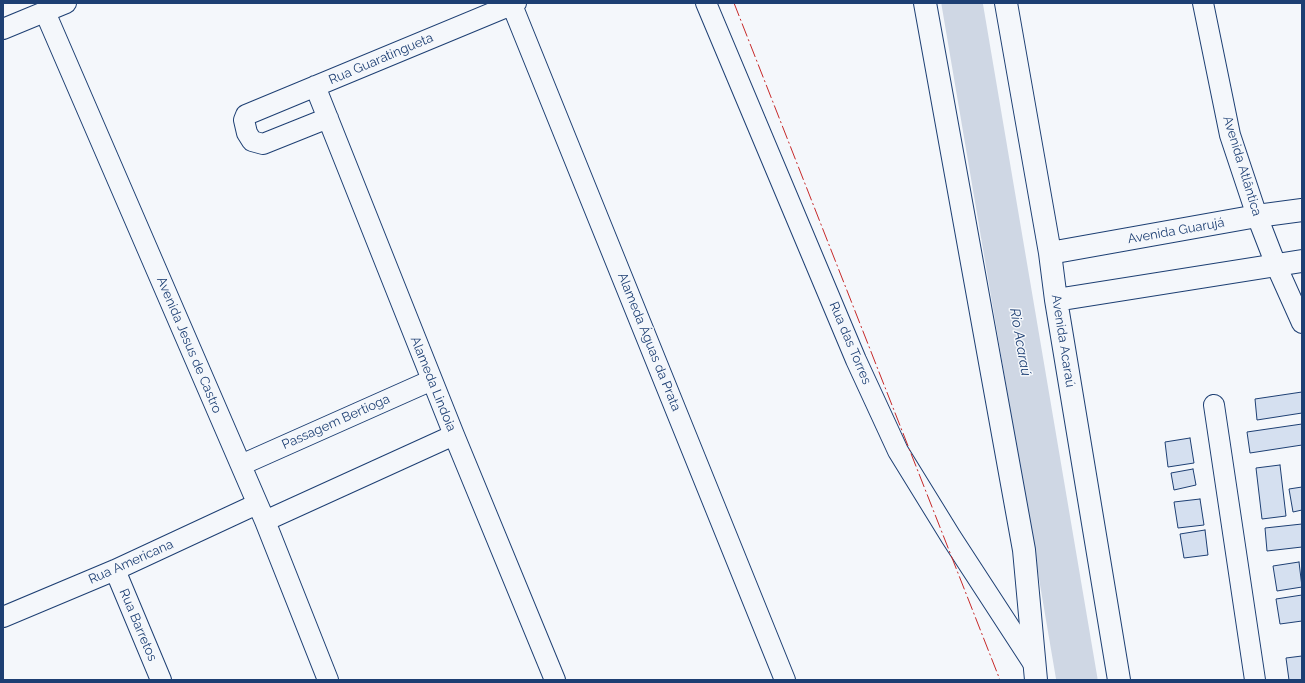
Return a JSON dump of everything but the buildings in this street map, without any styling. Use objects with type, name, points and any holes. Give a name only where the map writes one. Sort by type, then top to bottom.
[{"type":"street","points":[[3,29],[66,3]]},
{"type":"street","name":"Rua das Torres","points":[[706,3],[856,360],[898,451],[1035,671]]},
{"type":"street","points":[[925,3],[1024,550],[1035,671]]},
{"type":"street","name":"Avenida Acaraú","points":[[1006,3],[1050,253],[1056,300],[1119,680]]},
{"type":"street","name":"Avenida Atlântica","points":[[1203,3],[1230,135],[1257,216],[1276,265],[1302,323]]},
{"type":"street","name":"Rua Guaratingueta","points":[[328,118],[263,144],[252,141],[247,133],[244,120],[246,115],[514,4]]},
{"type":"street","name":"Alameda Águas da Prata","points":[[514,4],[785,680]]},
{"type":"street","name":"Avenida Jesus de Castro","points":[[45,12],[241,464],[328,680]]},
{"type":"street","name":"Alameda Lindoia","points":[[316,86],[454,435],[555,680]]},
{"type":"street","name":"Avenida Guarujá","points":[[1050,253],[1257,216],[1302,210]]},
{"type":"street","points":[[1056,300],[1302,261]]},
{"type":"street","name":"Passagem Bertioga","points":[[241,464],[432,380]]},
{"type":"street","points":[[1214,405],[1255,680]]},
{"type":"street","points":[[261,512],[454,435]]},
{"type":"street","name":"Rua Americana","points":[[3,617],[115,570],[261,512]]},
{"type":"street","name":"Rua Barretos","points":[[115,570],[161,680]]},
{"type":"waterway","name":"Rio Acaraú","points":[[962,3],[1077,680]]},
{"type":"power","points":[[734,3],[1000,680]]}]
